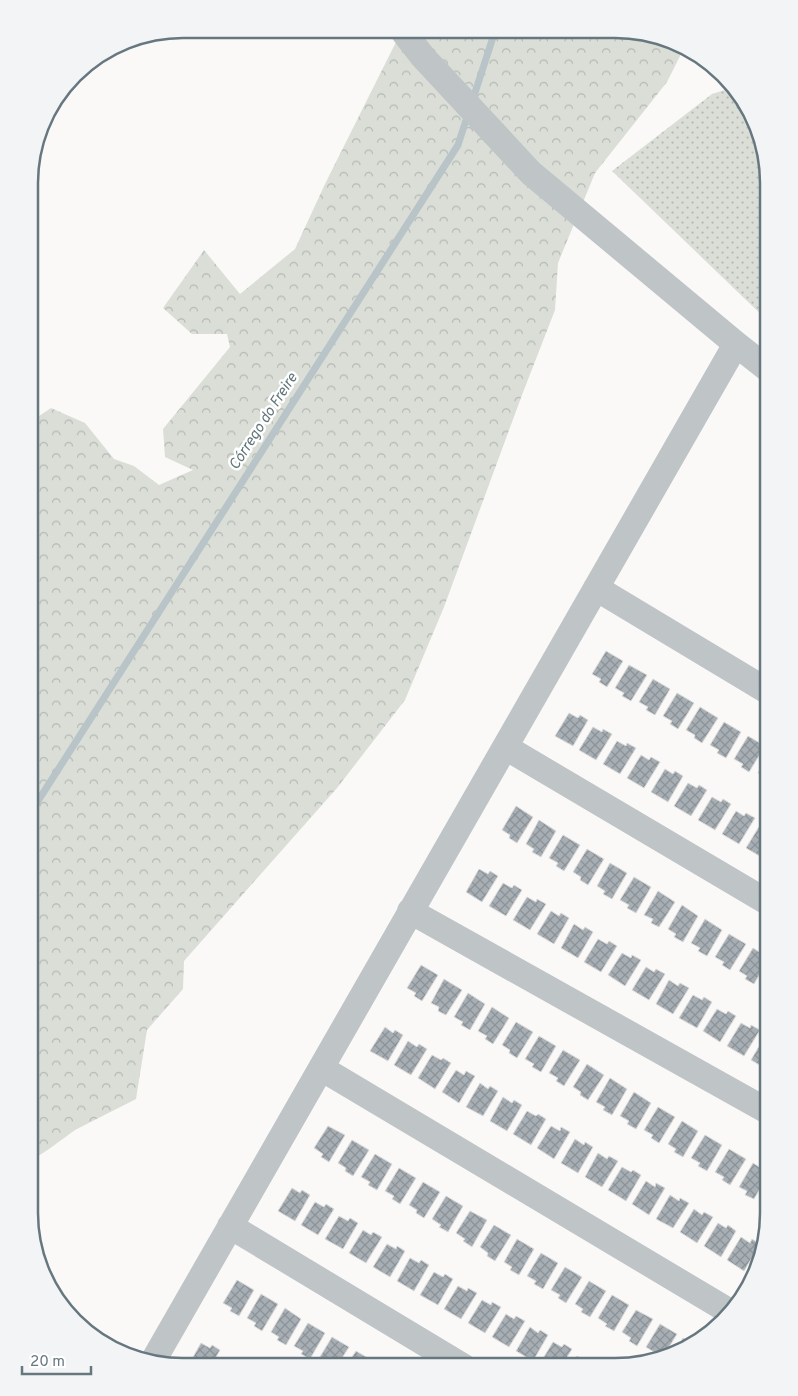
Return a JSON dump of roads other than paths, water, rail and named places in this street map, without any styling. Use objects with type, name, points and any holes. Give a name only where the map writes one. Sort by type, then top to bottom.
[{"type":"street","points":[[408,37],[531,173],[760,363]]},
{"type":"street","points":[[156,1356],[736,344]]},
{"type":"street","points":[[596,588],[760,687]]},
{"type":"street","points":[[505,747],[760,898]]},
{"type":"street","points":[[410,912],[760,1107]]},
{"type":"street","points":[[321,1068],[725,1308]]},
{"type":"street","points":[[230,1226],[449,1358]]},
{"type":"waterway","name":"Córrego do Freire","points":[[472,102],[493,37]]},
{"type":"waterway","name":"Córrego do Freire","points":[[38,801],[458,145],[468,114]]}]
